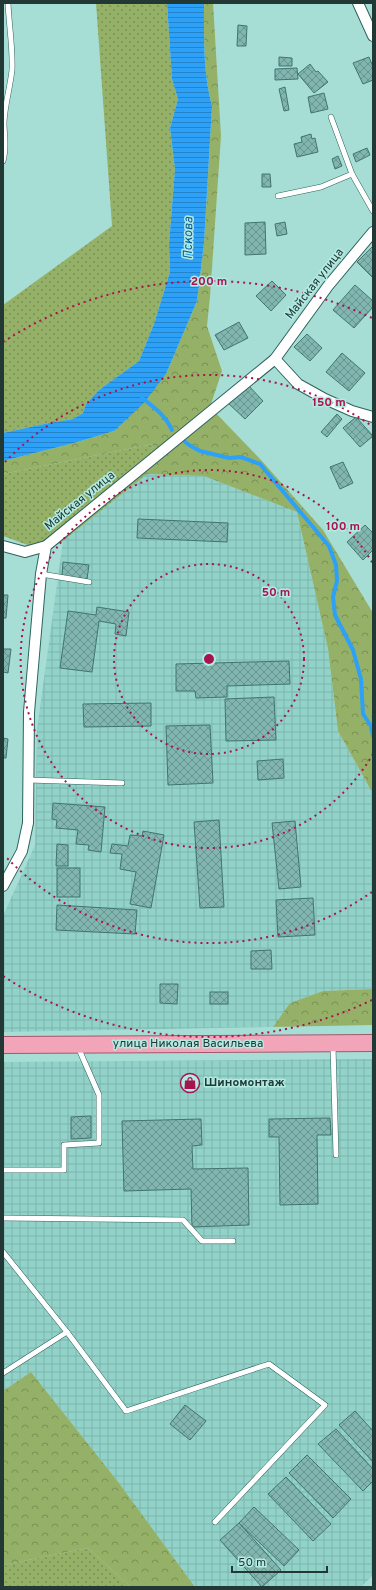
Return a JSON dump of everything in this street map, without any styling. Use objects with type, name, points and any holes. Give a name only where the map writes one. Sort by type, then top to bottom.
[{"type":"main road","name":"улица Николая Васильева","points":[[3,1045],[373,1043]]},
{"type":"street","points":[[358,3],[373,36]]},
{"type":"street","name":"Майская улица","points":[[3,886],[22,851],[28,823],[30,712],[41,574],[46,546],[275,359],[328,286],[373,232]]},
{"type":"street","points":[[275,359],[298,384],[325,399],[352,411],[373,417]]},
{"type":"street","points":[[3,546],[25,552],[46,546]]},
{"type":"lane","points":[[3,161],[6,153],[4,124],[5,104],[12,68],[8,3]]},
{"type":"lane","points":[[331,117],[352,174],[373,211]]},
{"type":"lane","points":[[278,196],[321,187],[352,174]]},
{"type":"lane","points":[[41,574],[89,582]]},
{"type":"lane","points":[[28,780],[122,783]]},
{"type":"lane","points":[[333,1043],[336,1155]]},
{"type":"lane","points":[[3,1170],[64,1170],[64,1145],[99,1143],[99,1095],[77,1044]]},
{"type":"lane","points":[[3,1218],[183,1220],[202,1241],[233,1241]]},
{"type":"lane","points":[[3,1252],[68,1332],[126,1411],[269,1364],[325,1405],[215,1522]]},
{"type":"lane","points":[[3,1373],[68,1332]]},
{"type":"shaded area","points":[[147,474],[204,476],[297,512],[328,649],[338,731],[373,794],[373,989],[323,991],[290,1003],[273,1027],[3,1032],[3,916],[35,845],[37,729],[63,541]]},
{"type":"shaded area","points":[[373,1059],[373,1575],[361,1587],[195,1587],[119,1483],[31,1372],[3,1391],[3,1062]]},
{"type":"green space","points":[[96,3],[167,3],[172,79],[178,99],[170,128],[175,169],[169,244],[170,272],[154,324],[139,361],[99,390],[86,404],[83,413],[73,419],[3,433],[3,305],[112,226]]},
{"type":"green space","points":[[204,3],[213,3],[221,136],[207,326],[222,371],[210,407],[262,461],[323,530],[373,613],[373,794],[338,731],[328,649],[297,512],[204,476],[147,474],[153,444],[3,474],[3,461],[114,431],[166,374],[197,301],[204,243],[212,106],[207,81],[204,42]]},
{"type":"green space","points":[[153,444],[147,474],[63,541],[46,546],[33,547],[3,536],[3,474]]},
{"type":"green space","points":[[373,989],[373,1025],[273,1027],[290,1003],[323,991]]},
{"type":"green space","points":[[31,1372],[119,1483],[195,1587],[131,1587],[88,1548],[3,1565],[3,1391]]},
{"type":"green space","points":[[88,1548],[131,1587],[3,1587],[3,1565]]},
{"type":"water","name":"Пскова","points":[[167,3],[204,3],[204,42],[207,81],[212,106],[204,243],[197,301],[166,374],[143,404],[114,431],[3,461],[3,433],[73,419],[83,413],[86,404],[99,390],[139,361],[154,324],[170,272],[169,244],[175,169],[170,128],[178,99],[172,79]]},
{"type":"building","points":[[238,25],[247,26],[246,46],[237,46]]},
{"type":"building","points":[[279,57],[292,58],[292,66],[279,66]]},
{"type":"building","points":[[369,57],[373,67],[373,80],[363,84],[353,63]]},
{"type":"building","points":[[310,64],[316,72],[318,71],[328,82],[314,93],[298,74]]},
{"type":"building","points":[[297,68],[298,79],[275,80],[275,69]]},
{"type":"building","points":[[285,87],[289,110],[284,111],[279,89]]},
{"type":"building","points":[[324,93],[328,109],[311,113],[308,97]]},
{"type":"building","points":[[311,134],[312,139],[315,138],[318,152],[297,157],[294,144],[302,142],[301,137]]},
{"type":"building","points":[[367,148],[370,155],[356,162],[353,154]]},
{"type":"building","points":[[338,156],[342,166],[335,169],[332,159]]},
{"type":"building","points":[[262,174],[270,174],[271,187],[262,187]]},
{"type":"building","points":[[265,222],[266,254],[245,255],[245,223]]},
{"type":"building","points":[[285,222],[287,234],[277,236],[275,224]]},
{"type":"building","points":[[373,246],[373,278],[357,262]]},
{"type":"building","points":[[272,281],[286,295],[271,311],[256,296]]},
{"type":"building","points":[[355,285],[373,301],[373,307],[354,328],[333,310]]},
{"type":"building","points":[[239,322],[248,338],[224,350],[215,335]]},
{"type":"building","points":[[307,334],[322,348],[310,361],[294,347]]},
{"type":"building","points":[[342,353],[365,373],[349,391],[326,372]]},
{"type":"building","points":[[247,384],[263,401],[245,419],[228,403]]},
{"type":"building","points":[[337,414],[342,419],[327,437],[321,432]]},
{"type":"building","points":[[356,417],[373,436],[360,447],[343,428]]},
{"type":"building","points":[[343,462],[353,483],[340,489],[330,467]]},
{"type":"building","points":[[138,519],[228,523],[227,542],[137,538]]},
{"type":"building","points":[[365,525],[373,533],[373,550],[363,560],[347,542]]},
{"type":"building","points":[[63,562],[89,565],[87,579],[62,576]]},
{"type":"building","points":[[3,595],[8,595],[6,618],[3,618]]},
{"type":"building","points":[[97,607],[129,612],[126,636],[115,634],[116,624],[99,621],[92,672],[60,668],[68,611],[96,615]]},
{"type":"building","points":[[3,649],[11,649],[8,673],[3,672]]},
{"type":"building","points":[[289,661],[290,684],[227,686],[227,697],[196,698],[195,691],[176,691],[176,664]]},
{"type":"building","points":[[274,697],[276,740],[226,741],[225,699]]},
{"type":"building","points":[[151,703],[151,726],[84,727],[83,704]]},
{"type":"building","points":[[210,725],[213,783],[168,785],[166,726]]},
{"type":"building","points":[[3,738],[8,739],[6,758],[3,758]]},
{"type":"building","points":[[283,759],[284,778],[258,780],[257,761]]},
{"type":"building","points":[[53,803],[105,807],[101,852],[88,850],[89,845],[76,844],[78,830],[56,828],[57,820],[52,819]]},
{"type":"building","points":[[219,820],[224,907],[200,908],[194,822]]},
{"type":"building","points":[[295,821],[301,887],[279,889],[272,823]]},
{"type":"building","points":[[143,831],[164,835],[151,908],[130,904],[136,872],[120,869],[122,854],[110,853],[112,844],[128,846],[130,835],[142,836]]},
{"type":"building","points":[[57,844],[68,845],[68,866],[56,866]]},
{"type":"building","points":[[57,868],[80,868],[80,897],[57,897]]},
{"type":"building","points":[[313,898],[315,935],[278,937],[276,900]]},
{"type":"building","points":[[57,905],[137,910],[135,934],[56,930]]},
{"type":"building","points":[[271,950],[272,969],[251,969],[251,951]]},
{"type":"building","points":[[160,984],[178,984],[177,1004],[160,1003]]},
{"type":"building","points":[[210,992],[228,992],[228,1004],[210,1004]]},
{"type":"building","points":[[91,1116],[91,1138],[71,1139],[71,1117]]},
{"type":"building","points":[[330,1118],[331,1135],[317,1135],[318,1204],[280,1205],[279,1137],[269,1137],[269,1119]]},
{"type":"building","points":[[201,1119],[202,1145],[192,1146],[193,1169],[248,1168],[249,1225],[192,1227],[191,1189],[124,1191],[122,1121]]},
{"type":"building","points":[[185,1405],[206,1421],[190,1440],[170,1424]]},
{"type":"building","points":[[355,1411],[373,1431],[373,1462],[339,1425]]},
{"type":"building","points":[[336,1429],[373,1469],[373,1481],[363,1491],[318,1444]]},
{"type":"building","points":[[307,1455],[351,1499],[333,1518],[289,1473]]},
{"type":"building","points":[[286,1477],[331,1524],[313,1541],[268,1494]]},
{"type":"building","points":[[254,1507],[299,1550],[284,1566],[239,1523]]},
{"type":"building","points":[[239,1523],[281,1570],[262,1587],[220,1540]]},
{"type":"waterway","points":[[142,398],[163,416],[172,430]]},
{"type":"waterway","points":[[184,441],[200,451],[229,458],[241,457],[260,464],[329,546],[336,565],[337,581],[333,597],[335,615],[353,650],[361,679],[363,714],[371,726],[373,736]]},
{"type":"place","name":"Шиномонтаж","points":[[190,1083]]}]
